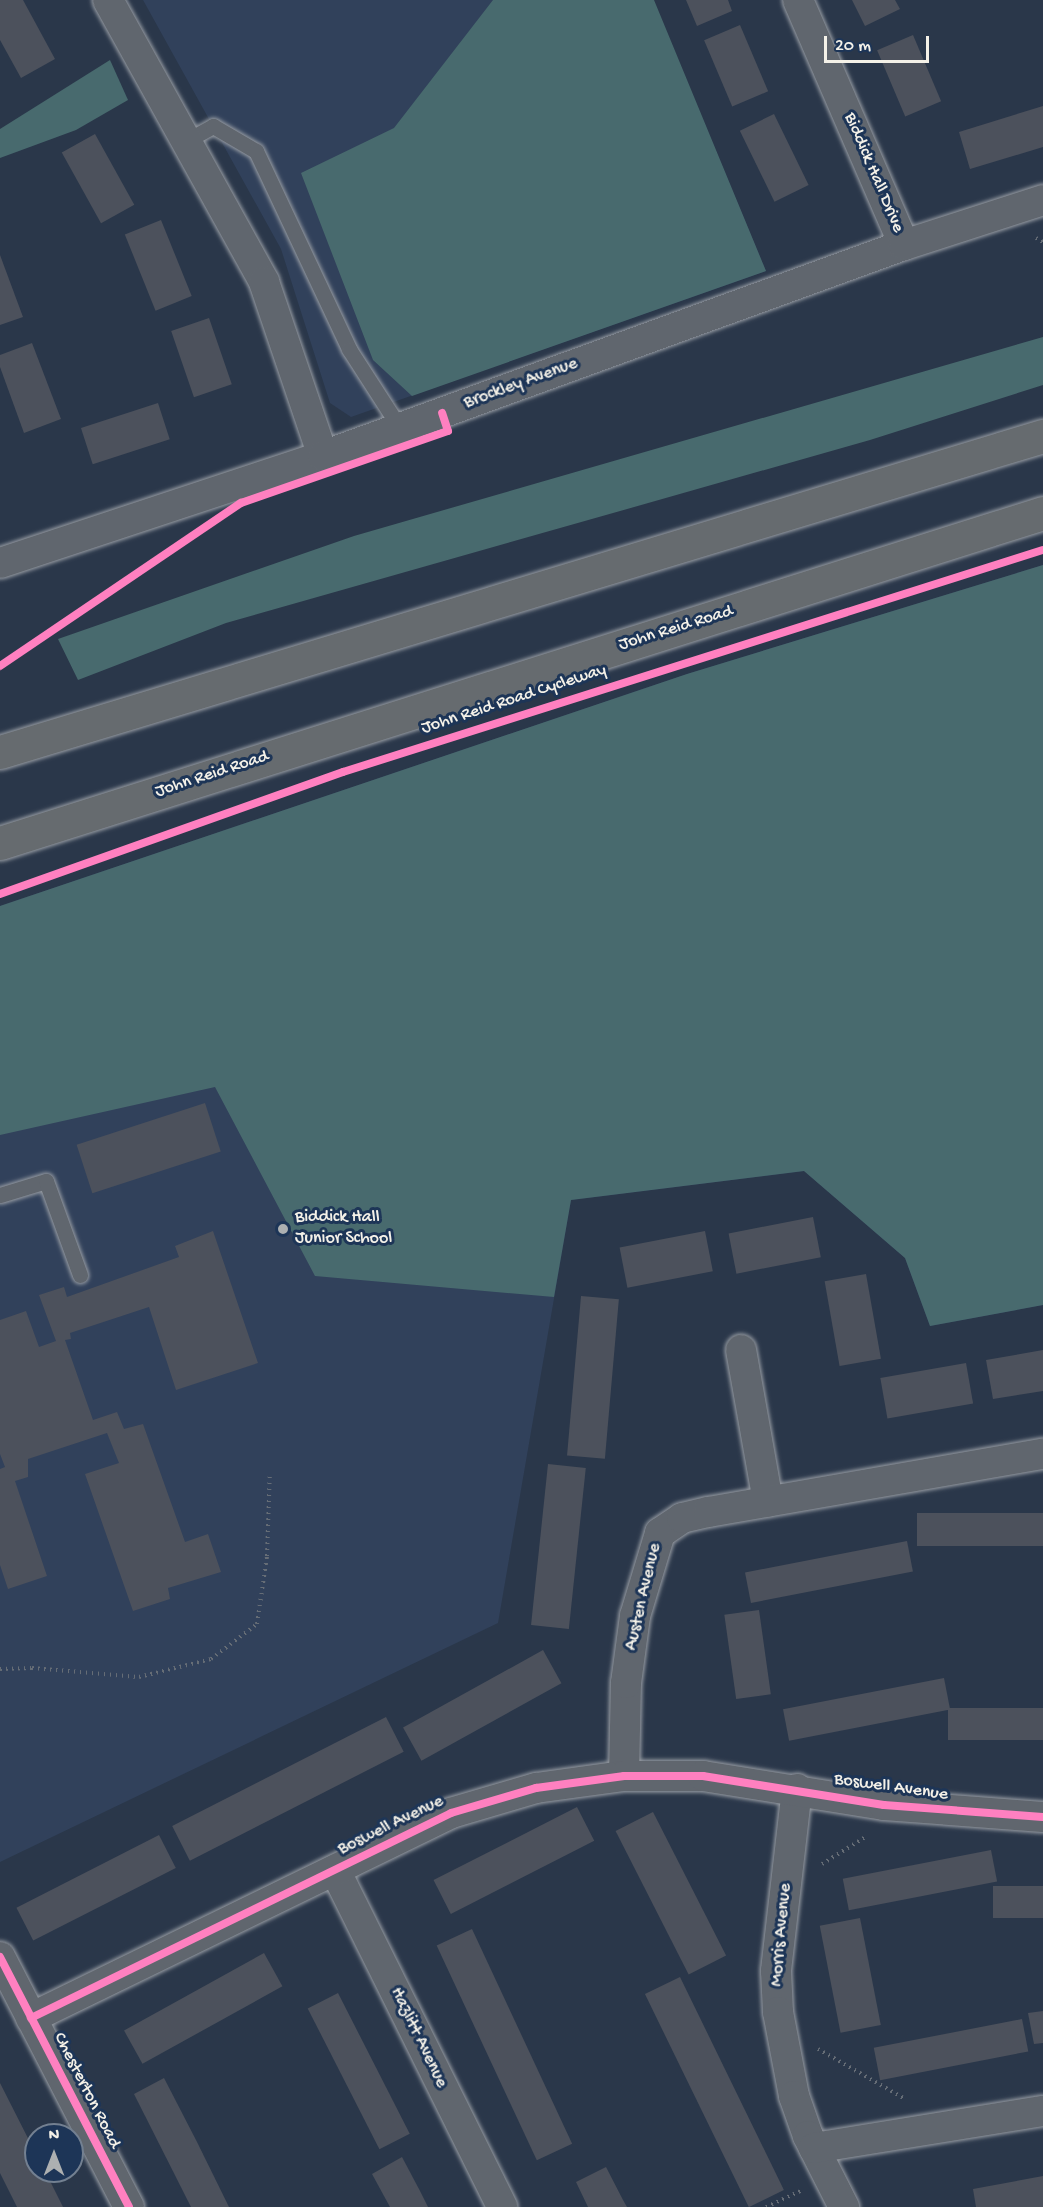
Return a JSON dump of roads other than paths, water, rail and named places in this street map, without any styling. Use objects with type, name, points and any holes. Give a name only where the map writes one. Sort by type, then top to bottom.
[{"type":"highway","points":[[0,752],[1043,436]]},
{"type":"highway","name":"John Reid Road","points":[[0,843],[1043,513]]},
{"type":"street","points":[[108,0],[264,282],[323,456]]},
{"type":"street","name":"Biddick Hall Drive","points":[[798,0],[904,245],[1043,200]]},
{"type":"street","name":"Brockley Avenue","points":[[2,555],[323,456],[904,245]]},
{"type":"street","points":[[741,1350],[768,1502]]},
{"type":"street","name":"Austen Avenue","points":[[624,1776],[626,1683],[631,1649],[651,1553],[660,1533],[682,1518],[1043,1454]]},
{"type":"street","name":"Boswell Avenue","points":[[32,2018],[451,1813],[536,1788],[624,1776],[703,1776],[914,1808],[1043,1817]]},
{"type":"street","name":"Morris Avenue","points":[[797,1790],[776,1971],[780,2028],[794,2096],[814,2148],[844,2207]]},
{"type":"street","name":"Hazlitt Avenue","points":[[335,1870],[502,2207]]},
{"type":"street","name":"Chesterton Road","points":[[0,1957],[129,2207]]},
{"type":"street","points":[[814,2148],[1043,2111]]},
{"type":"lane","points":[[186,141],[213,126],[256,151],[349,349],[400,428]]},
{"type":"lane","points":[[0,1195],[45,1181],[80,1275]]},
{"type":"place","name":"Biddick Hall Junior School","points":[[283,1229]]}]
